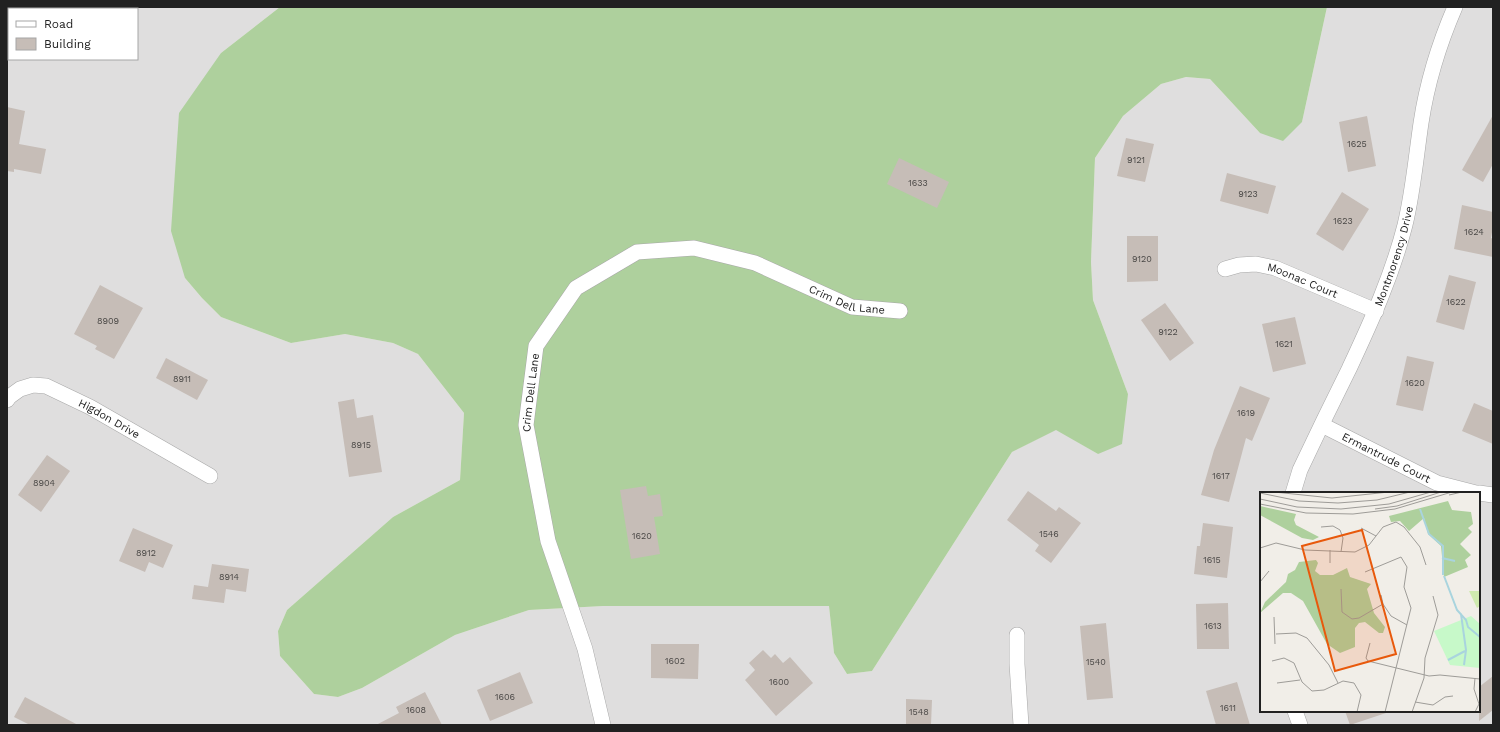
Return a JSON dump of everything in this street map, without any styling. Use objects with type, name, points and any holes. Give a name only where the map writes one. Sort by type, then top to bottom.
[{"type":"street","name":"Montmorency Drive","points":[[1293,492],[1300,470],[1376,311],[1392,270],[1405,225],[1414,179],[1421,122],[1431,73],[1454,7]]},
{"type":"street","name":"Crim Dell Lane","points":[[603,725],[585,649],[548,541],[526,425],[536,346],[576,288],[637,252],[694,248],[755,263],[852,307],[900,311]]},
{"type":"street","name":"Moonac Court","points":[[1225,269],[1239,265],[1256,264],[1275,268],[1376,311]]},
{"type":"street","name":"Higdon Drive","points":[[7,400],[20,388],[33,385],[46,386],[90,407],[210,476]]},
{"type":"street","name":"Ermantrude Court","points":[[1322,425],[1437,483],[1472,492]]},
{"type":"street","points":[[1480,494],[1493,495]]},
{"type":"street","points":[[1017,635],[1016,664],[1021,725]]},
{"type":"street","points":[[1295,712],[1300,725]]},
{"type":"shaded area","points":[[7,7],[280,7],[221,53],[185,278],[221,317],[291,343],[345,334],[393,343],[418,354],[464,413],[460,480],[393,517],[287,610],[278,631],[280,656],[314,694],[338,697],[362,688],[455,635],[529,610],[603,606],[829,606],[834,653],[847,674],[872,671],[1012,452],[1056,429],[1098,454],[1128,394],[1093,300],[1091,262],[1095,158],[1123,116],[1161,84],[1186,77],[1210,79],[1260,133],[1302,122],[1327,7],[1493,7],[1493,725],[7,725]]},
{"type":"green space","points":[[280,7],[1327,7],[1302,122],[1283,141],[1260,133],[1210,79],[1186,77],[1161,84],[1123,116],[1095,158],[1091,262],[1093,300],[1128,394],[1122,444],[1098,454],[1056,430],[1012,452],[872,671],[847,674],[834,653],[829,606],[603,606],[529,610],[455,635],[362,688],[338,697],[314,694],[280,656],[278,631],[287,610],[393,517],[460,480],[464,413],[418,354],[393,343],[345,334],[291,343],[221,317],[185,278],[171,231],[179,113],[221,53]]},
{"type":"building","points":[[7,107],[25,111],[19,144],[46,149],[41,174],[14,169],[14,172],[7,171]]},
{"type":"building","points":[[1493,115],[1493,164],[1483,182],[1462,170]]},
{"type":"building","points":[[1367,116],[1376,166],[1348,172],[1339,122]]},
{"type":"building","points":[[1126,138],[1154,144],[1145,182],[1117,176]]},
{"type":"building","points":[[899,158],[949,182],[937,208],[887,184]]},
{"type":"building","points":[[1227,173],[1276,186],[1268,214],[1220,201]]},
{"type":"building","points":[[1342,192],[1369,209],[1343,251],[1316,234]]},
{"type":"building","points":[[1462,205],[1493,212],[1491,238],[1493,239],[1493,257],[1454,249]]},
{"type":"building","points":[[1127,236],[1158,236],[1158,281],[1127,282]]},
{"type":"building","points":[[1449,275],[1476,282],[1464,330],[1436,322]]},
{"type":"building","points":[[100,285],[143,308],[114,359],[95,349],[97,346],[74,334]]},
{"type":"building","points":[[1165,303],[1194,343],[1170,361],[1141,320]]},
{"type":"building","points":[[1295,317],[1306,364],[1273,372],[1262,324]]},
{"type":"building","points":[[1407,356],[1434,362],[1423,411],[1396,405]]},
{"type":"building","points":[[166,358],[208,380],[197,400],[156,378]]},
{"type":"building","points":[[1240,386],[1270,398],[1252,441],[1246,438],[1229,502],[1201,495],[1214,450]]},
{"type":"building","points":[[354,399],[357,418],[373,415],[382,472],[349,477],[338,402]]},
{"type":"building","points":[[1474,403],[1493,411],[1493,444],[1462,431]]},
{"type":"building","points":[[47,455],[70,471],[41,512],[18,495]]},
{"type":"building","points":[[646,486],[648,496],[660,494],[663,516],[654,517],[660,554],[631,559],[620,490]]},
{"type":"building","points":[[1028,491],[1056,511],[1059,507],[1081,523],[1051,563],[1035,551],[1039,545],[1007,520]]},
{"type":"building","points":[[1203,523],[1233,527],[1227,578],[1194,574],[1197,546],[1200,546]]},
{"type":"building","points":[[133,528],[173,545],[163,568],[149,562],[145,572],[119,561]]},
{"type":"building","points":[[212,564],[249,569],[246,592],[226,589],[224,603],[192,599],[194,585],[208,587]]},
{"type":"building","points":[[1228,603],[1229,649],[1197,649],[1196,604]]},
{"type":"building","points":[[1106,623],[1113,698],[1087,700],[1080,626]]},
{"type":"building","points":[[651,644],[699,644],[698,679],[651,678]]},
{"type":"building","points":[[763,650],[771,658],[775,654],[783,663],[790,657],[813,683],[776,716],[745,680],[755,670],[749,663]]},
{"type":"building","points":[[520,672],[533,703],[490,721],[477,690]]},
{"type":"building","points":[[1493,676],[1493,710],[1479,721],[1480,712],[1480,686]]},
{"type":"building","points":[[1237,682],[1250,725],[1216,725],[1206,691]]},
{"type":"building","points":[[425,692],[442,725],[376,725],[399,713],[396,707]]},
{"type":"building","points":[[25,697],[78,725],[30,725],[14,717]]},
{"type":"building","points":[[906,699],[932,700],[931,725],[906,725]]},
{"type":"building","points":[[1345,712],[1386,712],[1386,713],[1350,725]]}]
